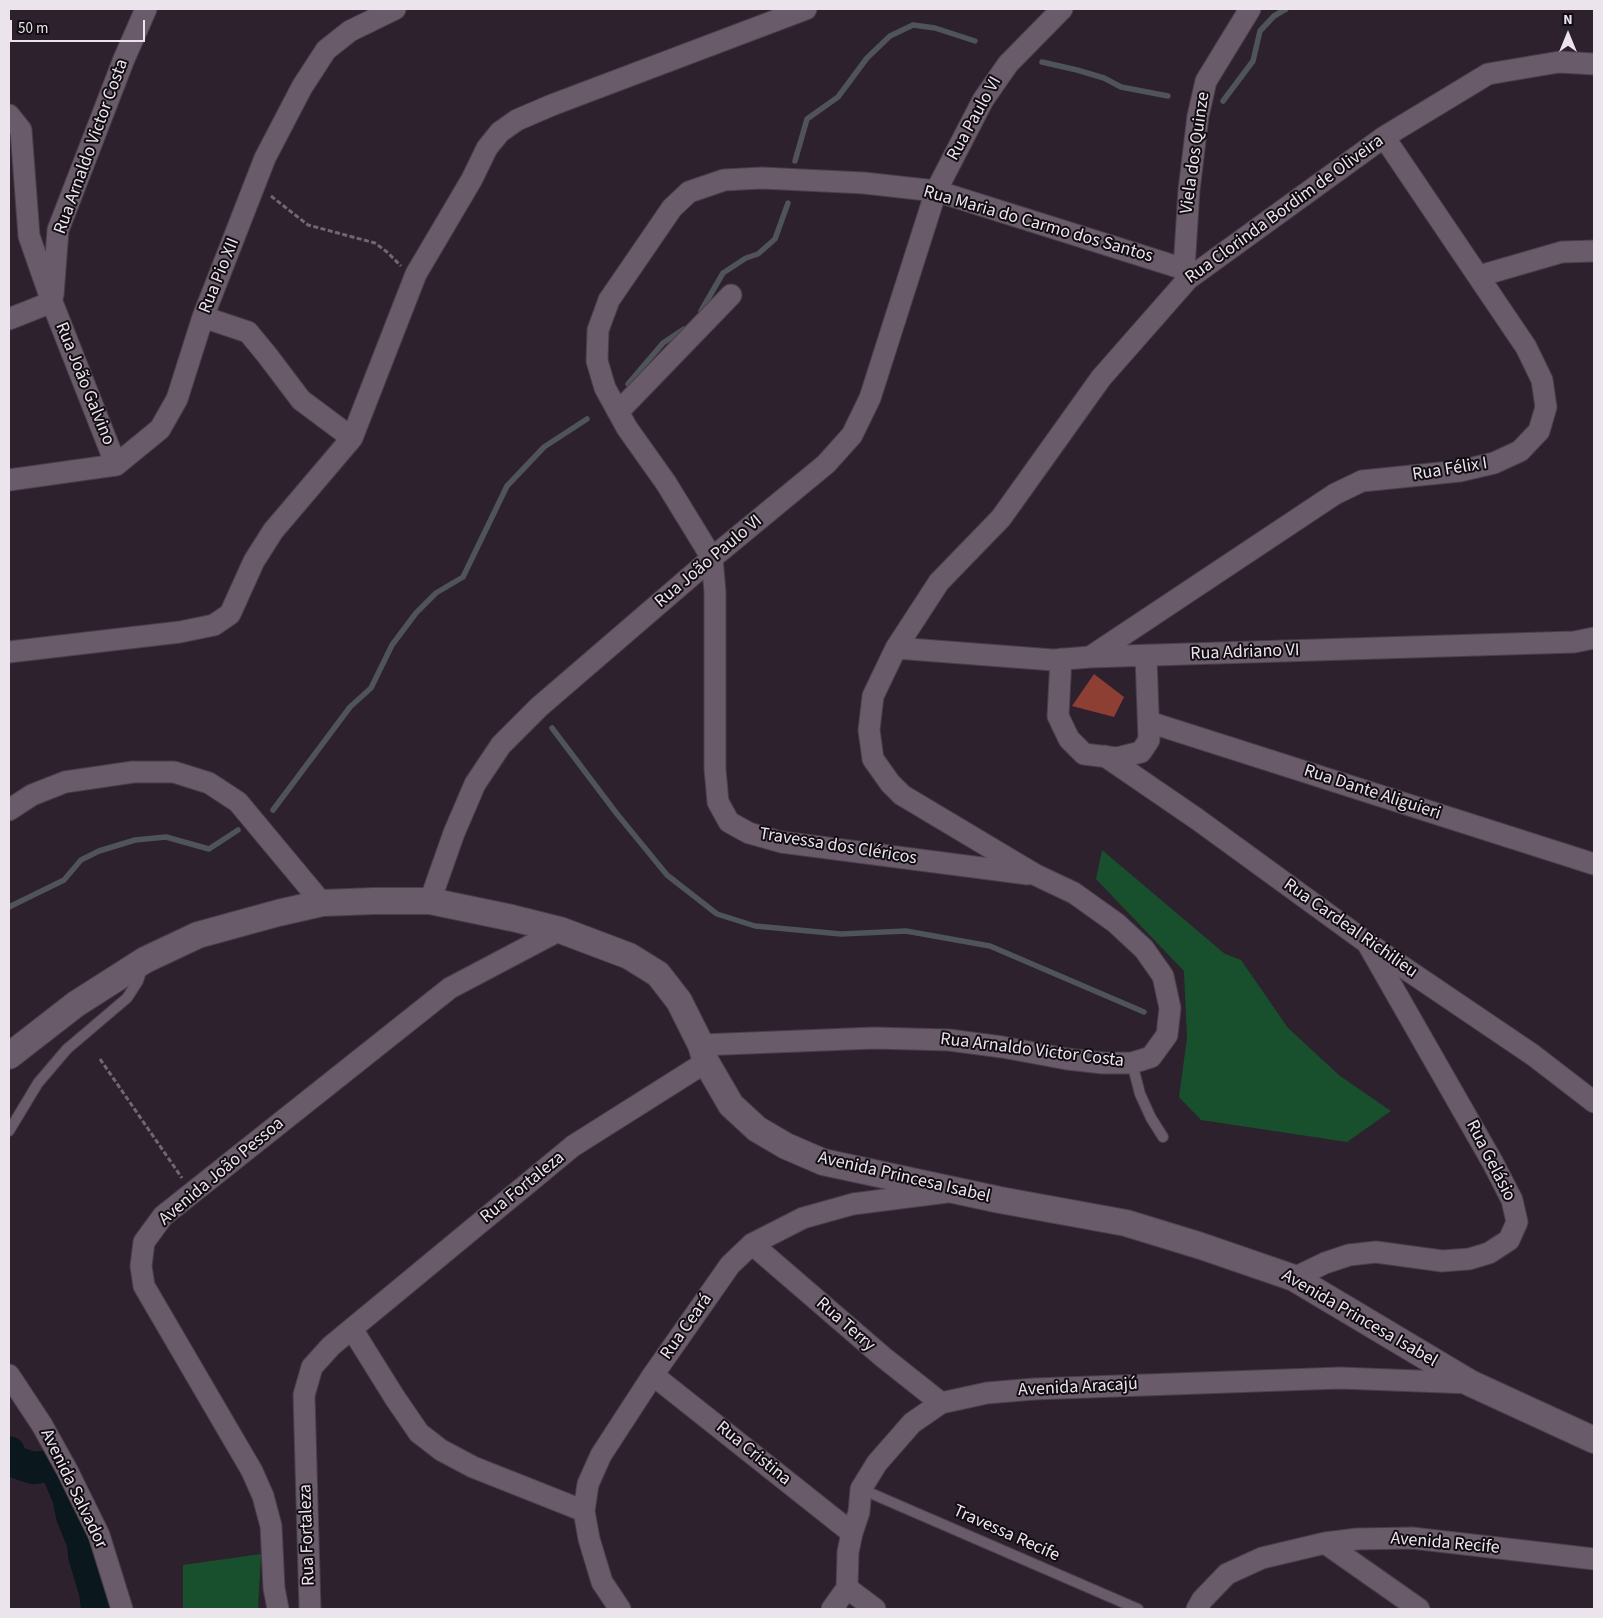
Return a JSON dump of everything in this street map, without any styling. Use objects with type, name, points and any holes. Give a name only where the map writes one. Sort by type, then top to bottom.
[{"type":"street","name":"Rua Arnaldo Victor Costa","points":[[52,302],[58,230],[124,59],[146,9]]},
{"type":"street","name":"Rua Pio XII","points":[[116,465],[160,429],[177,399],[203,317],[266,158],[298,95],[326,50],[350,32],[395,9]]},
{"type":"street","points":[[9,652],[180,632],[214,625],[230,614],[254,561],[273,531],[352,438],[416,274],[472,179],[487,148],[500,132],[516,120],[552,105],[806,9]]},
{"type":"street","name":"Rua Paulo VI","points":[[936,191],[983,100],[1003,71],[1014,57],[1062,9]]},
{"type":"street","name":"Viela dos Quinze","points":[[1186,274],[1188,190],[1198,116],[1206,81],[1250,9]]},
{"type":"street","name":"Rua Clorinda Bordim de Oliveira","points":[[896,648],[939,582],[1001,518],[1101,378],[1186,274],[1384,137],[1488,74],[1559,62],[1594,64]]},
{"type":"street","name":"Rua João Galvino","points":[[9,115],[21,130],[29,236],[52,302],[116,465]]},
{"type":"street","name":"Rua Félix I","points":[[1090,657],[1335,494],[1362,482],[1460,471],[1494,463],[1520,451],[1539,431],[1546,407],[1542,380],[1526,346],[1384,137]]},
{"type":"street","name":"Rua Maria do Carmo dos Santos","points":[[712,558],[666,483],[627,428],[605,388],[597,361],[598,330],[609,300],[672,208],[689,192],[724,180],[762,178],[864,183],[936,191],[1186,274]]},
{"type":"street","name":"Rua João Paulo VI","points":[[430,901],[454,833],[475,784],[501,745],[539,707],[712,558],[826,464],[852,435],[870,398],[936,191]]},
{"type":"street","points":[[1479,276],[1562,252],[1594,251]]},
{"type":"street","points":[[618,412],[731,295]]},
{"type":"street","points":[[9,319],[52,302]]},
{"type":"street","points":[[203,317],[248,332],[301,400],[352,438]]},
{"type":"street","points":[[9,480],[116,465]]},
{"type":"street","name":"Travessa dos Cléricos","points":[[712,558],[715,592],[715,769],[718,802],[729,822],[749,833],[781,842],[1036,875]]},
{"type":"street","name":"Rua Adriano VI","points":[[896,648],[1061,659],[1574,642],[1594,638]]},
{"type":"street","name":"Rua Arnaldo Victor Costa","points":[[703,1053],[874,1038],[949,1040],[1002,1047],[1067,1059],[1103,1063],[1132,1063],[1151,1057],[1167,1035],[1170,1008],[1163,976],[1144,949],[1116,923],[1074,893],[1036,875],[902,795],[890,783],[874,759],[869,730],[873,696],[896,648]]},
{"type":"street","points":[[1061,659],[1058,716],[1069,738],[1084,754],[1117,758],[1141,752],[1149,740],[1146,656]]},
{"type":"street","name":"Rua Dante Aliguieri","points":[[1149,722],[1594,864]]},
{"type":"street","name":"Rua Cardeal Richilieu","points":[[1105,756],[1197,819],[1366,942],[1533,1055],[1594,1102]]},
{"type":"street","points":[[9,810],[32,795],[65,782],[133,772],[174,772],[209,783],[238,802],[322,903]]},
{"type":"street","name":"Avenida Princesa Isabel","points":[[9,1056],[76,1004],[145,960],[198,935],[278,913],[322,903],[430,901],[512,918],[560,930],[629,956],[658,974],[679,1001],[703,1053],[731,1105],[757,1129],[786,1146],[823,1162],[957,1191],[1126,1224],[1201,1246],[1294,1278],[1470,1383],[1594,1440]]},
{"type":"street","name":"Avenida João Pessoa","points":[[278,1609],[274,1588],[271,1526],[263,1496],[252,1471],[144,1286],[141,1266],[144,1242],[163,1216],[450,988],[560,930]]},
{"type":"street","name":"Rua Gelásio","points":[[1294,1278],[1349,1254],[1376,1252],[1442,1261],[1469,1259],[1489,1253],[1509,1240],[1517,1222],[1512,1200],[1493,1163],[1366,942]]},
{"type":"street","name":"Rua Fortaleza","points":[[310,1609],[304,1395],[312,1366],[331,1346],[573,1146],[703,1053]]},
{"type":"street","name":"Rua Ceará","points":[[620,1609],[602,1582],[589,1539],[584,1511],[588,1484],[601,1455],[653,1375],[730,1265],[752,1244],[803,1218],[853,1204],[957,1191]]},
{"type":"street","name":"Rua Terry","points":[[752,1244],[883,1357],[941,1403]]},
{"type":"street","points":[[352,1329],[394,1398],[419,1433],[441,1450],[473,1466],[584,1511]]},
{"type":"street","name":"Avenida Salvador","points":[[9,1375],[59,1455],[99,1535],[122,1609]]},
{"type":"street","name":"Rua Cristina","points":[[653,1375],[852,1533]]},
{"type":"street","name":"Avenida Aracajú","points":[[847,1588],[848,1552],[859,1512],[861,1489],[877,1463],[912,1423],[941,1403],[987,1393],[1093,1387],[1340,1378],[1470,1383]]},
{"type":"street","name":"Avenida Recife","points":[[1198,1609],[1202,1600],[1227,1574],[1262,1558],[1324,1543],[1357,1539],[1412,1538],[1594,1559]]},
{"type":"street","points":[[1324,1543],[1419,1609]]},
{"type":"street","points":[[832,1609],[847,1588],[875,1609]]},
{"type":"lane","points":[[9,1131],[38,1082],[61,1056],[127,998],[138,981],[145,960]]},
{"type":"lane","points":[[1132,1063],[1140,1094],[1151,1118],[1163,1137]]},
{"type":"lane","name":"Travessa Recife","points":[[861,1489],[1138,1609]]},
{"type":"path","points":[[256,185],[308,225],[375,244],[387,252],[398,264],[416,274]]},
{"type":"path","points":[[100,1059],[193,1193]]},
{"type":"green space","points":[[1102,850],[1225,954],[1241,960],[1288,1028],[1340,1076],[1391,1111],[1347,1142],[1201,1120],[1179,1097],[1187,1038],[1184,971],[1096,879]]},
{"type":"green space","points":[[261,1554],[258,1609],[183,1609],[183,1565]]},
{"type":"building","points":[[1094,674],[1124,697],[1114,717],[1072,706]]},
{"type":"waterway","points":[[1223,101],[1253,61],[1260,31],[1274,16],[1286,9]]},
{"type":"waterway","points":[[795,161],[807,119],[838,97],[867,58],[890,36],[913,25],[935,28],[975,41]]},
{"type":"waterway","points":[[1042,62],[1104,78],[1121,87],[1168,96]]},
{"type":"waterway","points":[[701,311],[723,273],[746,258],[758,254],[775,239],[788,203]]},
{"type":"waterway","points":[[628,384],[663,343],[684,329]]},
{"type":"waterway","points":[[273,810],[350,707],[371,688],[392,645],[416,613],[436,593],[463,577],[507,486],[544,447],[587,419]]},
{"type":"waterway","points":[[552,728],[617,814],[667,875],[717,914],[755,926],[841,934],[906,931],[990,946],[1144,1012]]},
{"type":"waterway","points":[[9,907],[64,880],[81,860],[99,851],[135,840],[166,837],[209,849],[238,830]]},
{"type":"waterway","points":[[9,1452],[12,1461],[33,1468],[50,1466],[57,1471],[68,1497],[72,1516],[83,1544],[84,1556],[95,1592],[97,1609]]}]
